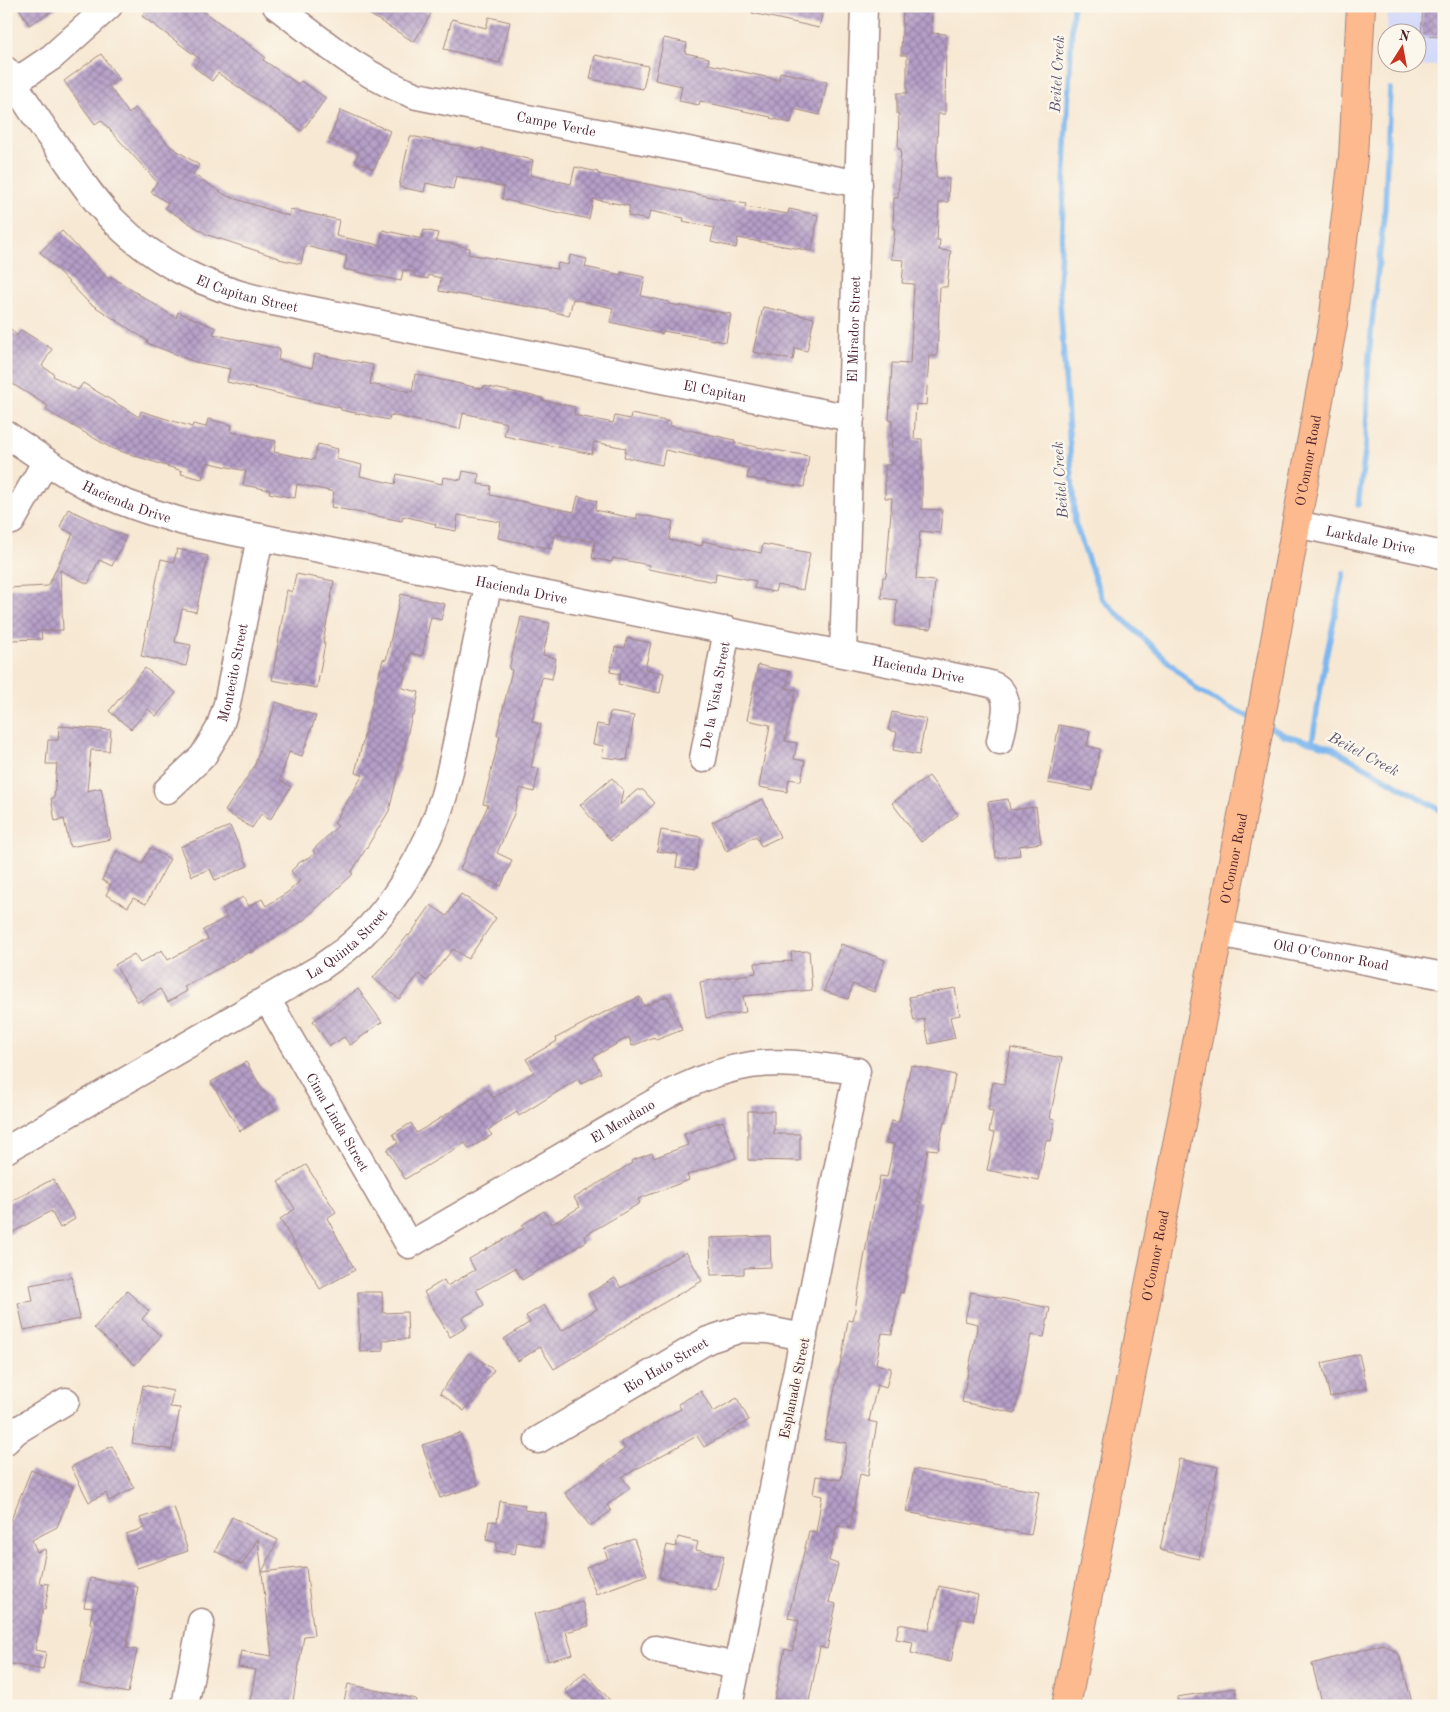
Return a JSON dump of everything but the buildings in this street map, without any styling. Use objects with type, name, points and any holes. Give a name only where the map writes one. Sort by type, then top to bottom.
[{"type":"main road","name":"O'Connor Road","points":[[1066,1706],[1254,755],[1333,323],[1354,157],[1361,6]]},
{"type":"street","points":[[9,80],[52,57],[109,6]]},
{"type":"street","name":"Campe Verde","points":[[276,6],[362,70],[398,89],[416,96],[859,184]]},
{"type":"street","name":"El Mirador Street","points":[[843,653],[864,6]]},
{"type":"street","name":"El Capitan Street","points":[[9,80],[84,185],[114,221],[158,258],[182,272],[208,284],[235,293],[578,363]]},
{"type":"street","name":"El Capitan","points":[[578,363],[851,418]]},
{"type":"street","name":"Hacienda Drive","points":[[6,434],[46,461],[102,494],[138,508],[184,522],[843,653],[996,686],[1004,694],[1006,705],[1000,741]]},
{"type":"street","points":[[12,521],[46,461]]},
{"type":"street","name":"Larkdale Drive","points":[[1296,524],[1444,556]]},
{"type":"street","name":"Montecito Street","points":[[167,790],[203,756],[219,728],[227,704],[260,537]]},
{"type":"street","name":"La Quinta Street","points":[[6,1150],[320,968],[345,950],[372,923],[395,894],[414,863],[431,830],[443,796],[489,582]]},
{"type":"street","name":"De la Vista Street","points":[[702,760],[727,630]]},
{"type":"street","name":"Old O'Connor Road","points":[[1218,933],[1444,976]]},
{"type":"street","name":"Cima Linda Street","points":[[267,999],[409,1245]]},
{"type":"street","name":"El Mendano","points":[[409,1245],[662,1098],[710,1076],[745,1066],[773,1063],[795,1063],[857,1071]]},
{"type":"street","name":"Esplanade Street","points":[[729,1706],[857,1071]]},
{"type":"street","name":"Rio Hato Street","points":[[538,1440],[708,1340],[741,1329],[768,1330],[804,1337]]},
{"type":"street","points":[[6,1441],[16,1431],[66,1401]]},
{"type":"street","points":[[185,1706],[202,1622]]},
{"type":"street","points":[[655,1650],[737,1666]]},
{"type":"shaded area","points":[[1388,6],[1444,6],[1444,66],[1428,66],[1428,22],[1387,22]]},
{"type":"waterway","name":"Beitel Creek","points":[[1073,6],[1059,286],[1075,523],[1102,599],[1200,692],[1253,719]]},
{"type":"waterway","points":[[1358,505],[1366,445],[1368,371],[1372,322],[1385,207],[1390,89]]},
{"type":"waterway","points":[[1312,742],[1325,662],[1344,573]]},
{"type":"waterway","name":"Beitel Creek","points":[[1268,726],[1284,735],[1330,747],[1444,812]]}]
